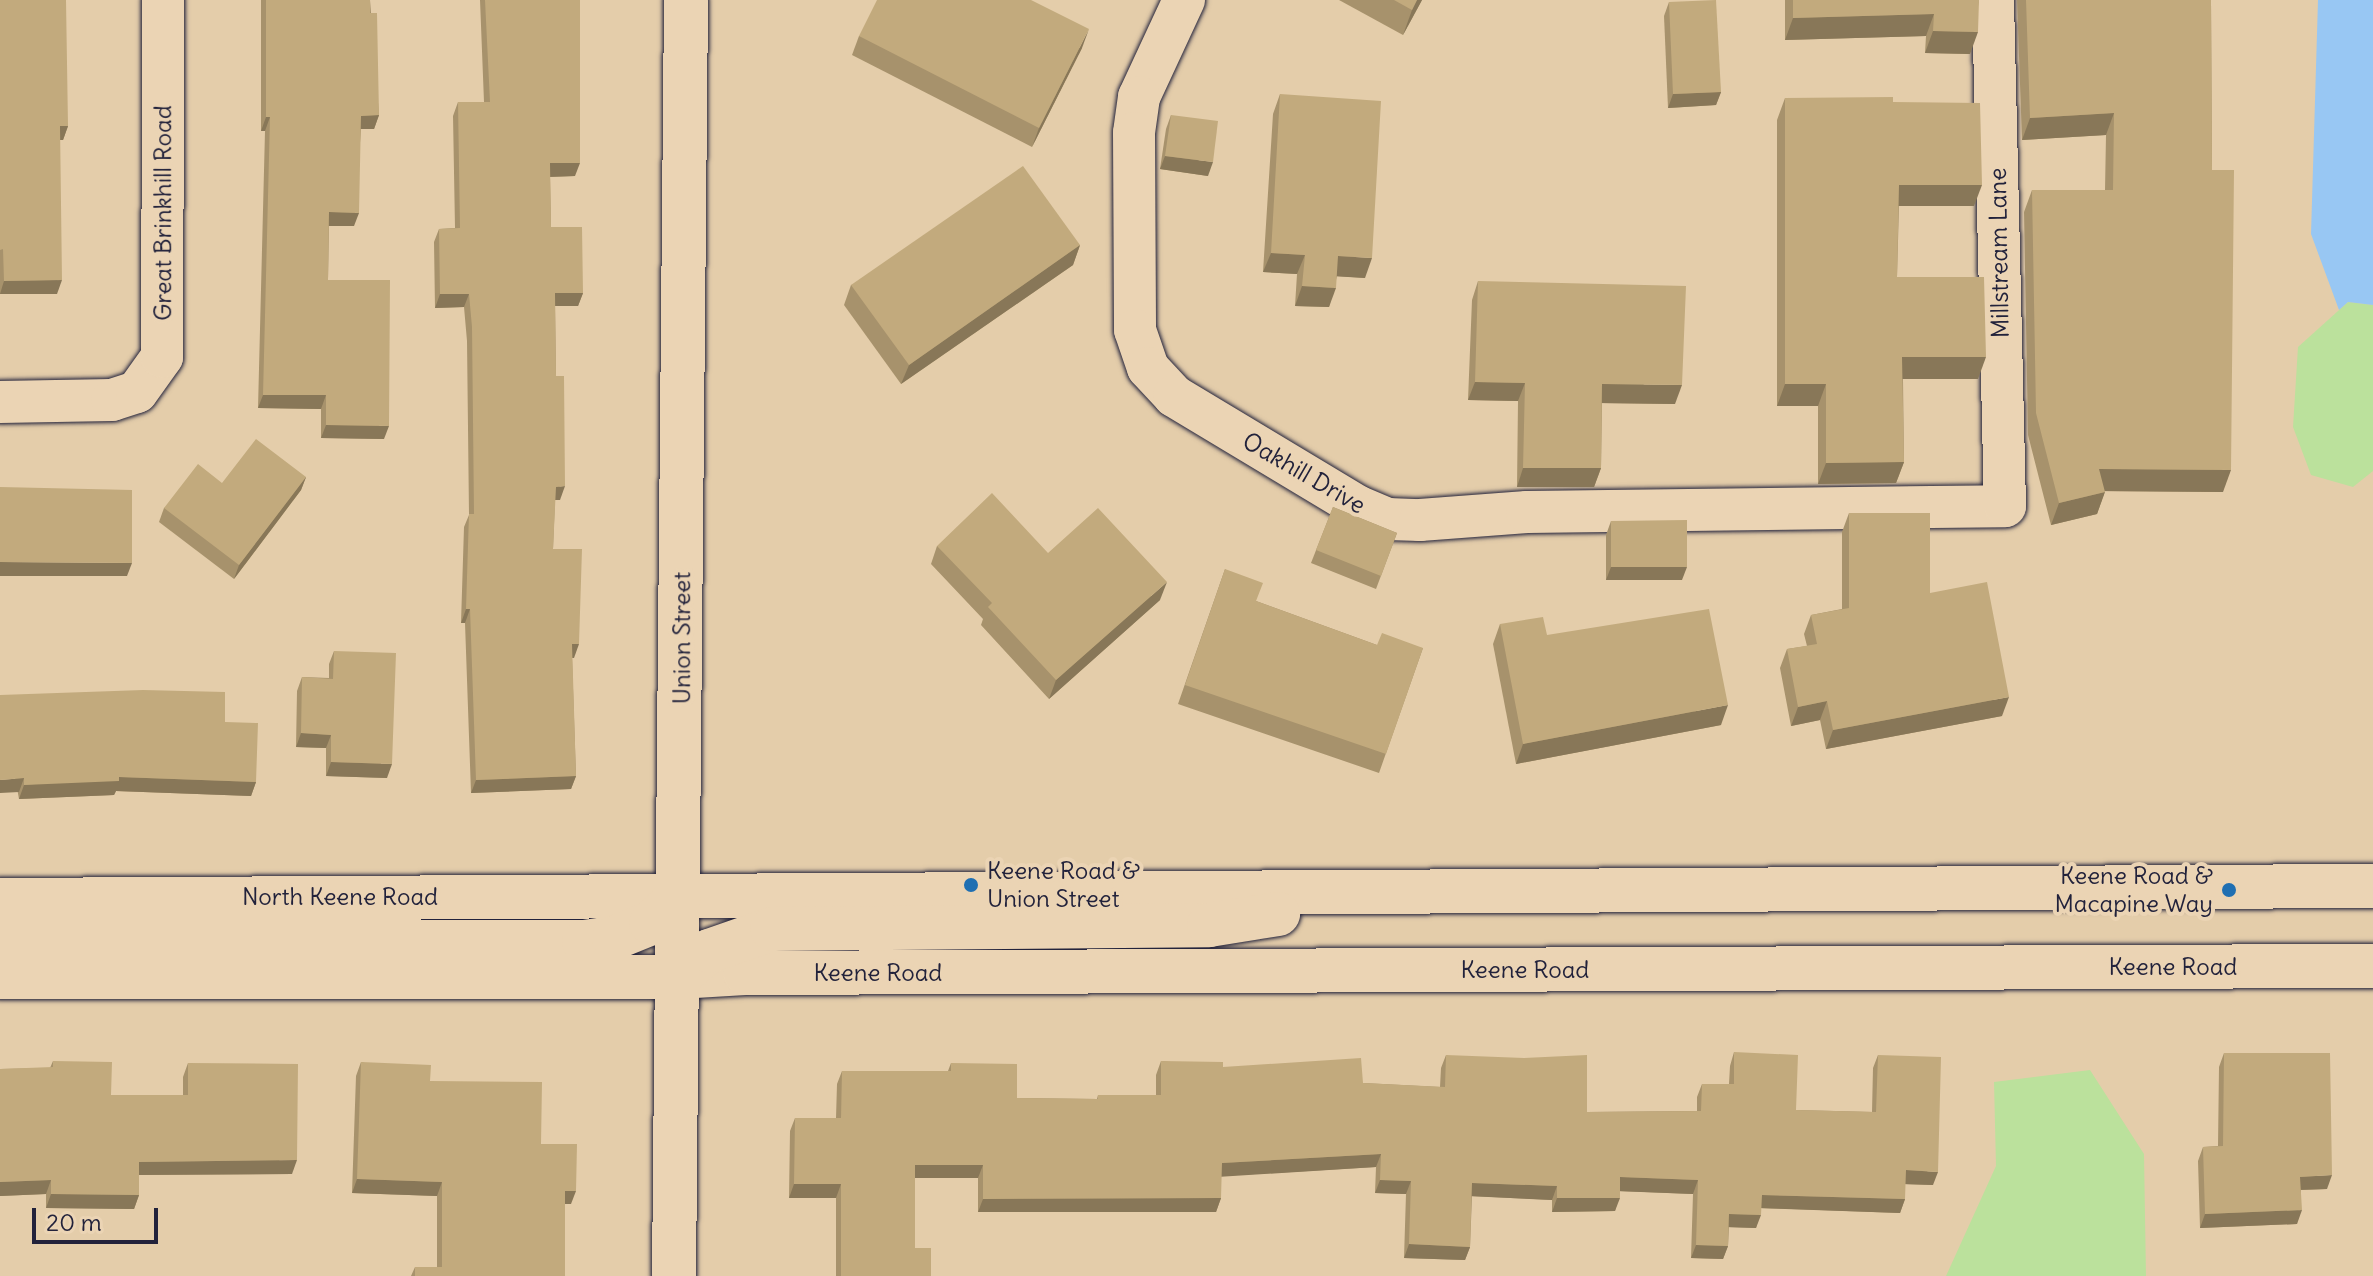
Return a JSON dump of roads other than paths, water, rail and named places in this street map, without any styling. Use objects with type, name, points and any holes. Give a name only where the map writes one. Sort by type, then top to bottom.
[{"type":"main road","name":"Union Street","points":[[674,1276],[686,0]]},
{"type":"main road","points":[[0,942],[584,942],[614,938],[651,923],[679,896],[2373,886]]},
{"type":"main road","points":[[0,977],[678,977],[709,951],[772,929],[1209,925],[1406,892]]},
{"type":"main road","name":"North Keene Road","points":[[0,900],[679,896]]},
{"type":"main road","name":"Keene Road","points":[[678,977],[745,973],[2373,966]]},
{"type":"street","name":"Great Brinkhill Road","points":[[0,402],[112,400],[137,392],[162,357],[163,0]]},
{"type":"street","name":"Oakhill Drive","points":[[1184,0],[1139,97],[1134,133],[1135,330],[1148,368],[1174,396],[1357,506],[1388,519],[1527,512],[2005,506]]},
{"type":"street","name":"Millstream Lane","points":[[1993,0],[2005,506]]},
{"type":"water","points":[[2318,0],[2373,0],[2373,305],[2348,302],[2339,310],[2311,234]]},
{"type":"place","name":"Keene Road & Union Street","points":[[971,885]]},
{"type":"place","name":"Keene Road & Macapine Way","points":[[2229,890]]}]
